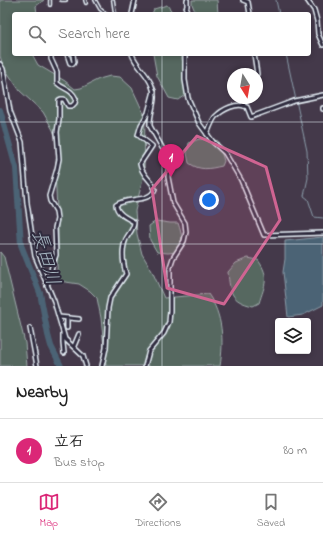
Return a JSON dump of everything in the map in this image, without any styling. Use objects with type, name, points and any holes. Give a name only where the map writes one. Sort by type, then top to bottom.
[{"type":"street","points":[[132,12],[135,0]]},
{"type":"street","points":[[185,12],[187,0]]},
{"type":"street","points":[[243,0],[248,2],[250,12]]},
{"type":"street","points":[[307,0],[314,10],[318,34],[323,45]]},
{"type":"street","points":[[47,286],[56,255],[55,228],[57,219],[56,211],[50,201],[49,196],[59,159],[57,132],[59,100],[64,99],[68,106],[72,106],[75,103],[76,98],[73,93],[66,88],[61,87],[57,83],[57,72],[51,56]]},
{"type":"street","points":[[67,56],[70,63],[73,64],[73,56]]},
{"type":"street","points":[[133,56],[147,75],[154,91],[150,126],[169,160],[168,177],[173,203],[185,223],[186,232],[184,241],[173,258],[170,267],[169,322],[164,333],[149,351],[145,366]]},
{"type":"street","points":[[185,56],[185,80],[188,98],[207,134],[224,153],[241,180],[264,235],[323,233]]},
{"type":"street","points":[[254,56],[256,68]]},
{"type":"street","points":[[0,64],[3,69],[10,111],[22,142],[34,256],[59,317],[65,339],[83,356],[86,366]]},
{"type":"street","points":[[102,366],[106,348],[110,298],[126,274],[123,262],[125,241],[134,227],[134,222],[120,214],[116,209],[116,205],[124,200],[149,197],[153,194],[155,189],[153,184],[141,170],[140,164],[152,146],[138,135],[141,125],[148,113],[154,91]]},
{"type":"street","points":[[207,134],[215,117],[238,105],[247,107],[251,117],[294,101],[323,95]]},
{"type":"street","points":[[59,317],[80,319]]},
{"type":"street","points":[[67,318],[67,328]]},
{"type":"street","points":[[30,328],[37,366]]},
{"type":"street","points":[[63,332],[64,353]]},
{"type":"street","points":[[74,346],[78,334]]},
{"type":"lane","points":[[50,0],[50,5]]},
{"type":"lane","points":[[61,0],[66,0]]},
{"type":"lane","points":[[95,0],[104,12]]},
{"type":"lane","points":[[113,0],[114,12]]},
{"type":"highlighted area","points":[[197,136],[266,167],[280,220],[224,304],[167,288],[152,189]]},
{"type":"green space","points":[[0,0],[44,0],[36,6],[37,12],[12,12],[12,56],[33,56],[38,65],[65,81],[75,89],[110,76],[120,77],[132,88],[145,116],[144,174],[135,211],[137,234],[142,254],[152,271],[164,298],[208,294],[217,311],[221,328],[222,347],[220,366],[106,366],[101,318],[97,298],[90,291],[79,284],[59,281],[57,275],[58,230],[55,170],[58,144],[53,130],[43,112],[20,91],[3,66],[0,56]]},
{"type":"green space","points":[[192,0],[217,0],[218,12],[195,12]]},
{"type":"green space","points":[[167,5],[172,12],[153,12],[154,9]]},
{"type":"green space","points":[[153,56],[181,56],[188,88],[185,95],[178,100],[169,98],[157,76]]},
{"type":"green space","points":[[199,139],[211,139],[218,141],[224,161],[222,166],[205,169],[193,166],[189,163],[187,153],[189,143]]},
{"type":"green space","points":[[156,221],[178,223],[182,238],[178,252],[157,252],[150,240],[149,226]]},
{"type":"green space","points":[[0,252],[4,257],[25,343],[27,366],[0,366]]},
{"type":"green space","points":[[248,258],[258,260],[262,266],[265,276],[259,303],[253,306],[240,302],[233,295],[228,272],[236,263]]},
{"type":"water","points":[[323,237],[323,305],[303,315],[288,317],[283,272],[285,241]]},
{"type":"waterway","points":[[276,0],[279,12]]},
{"type":"waterway","points":[[286,56],[307,151],[308,178],[304,196],[308,199],[314,217],[323,218]]},
{"type":"waterway","name":"長田川","points":[[0,110],[16,168],[21,245],[40,293],[51,346],[61,366]]},
{"type":"place","name":"立石","points":[[171,177]]}]
